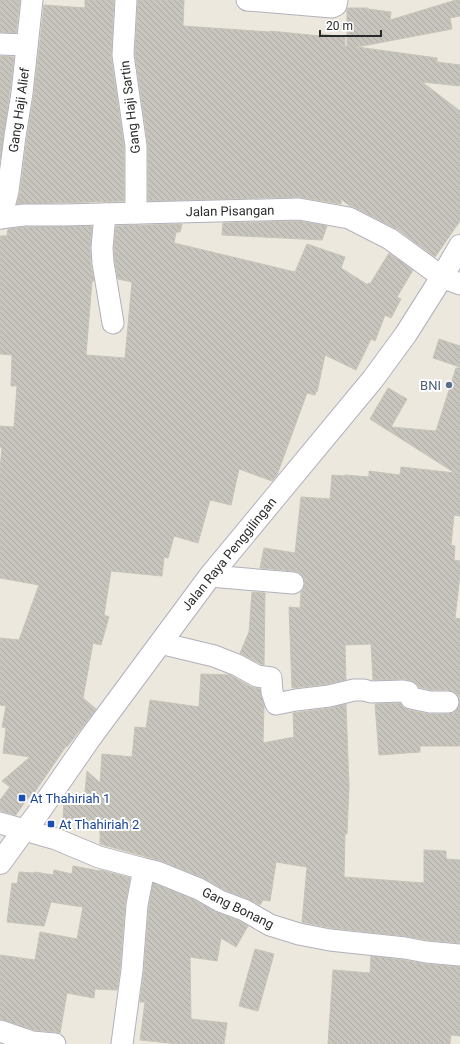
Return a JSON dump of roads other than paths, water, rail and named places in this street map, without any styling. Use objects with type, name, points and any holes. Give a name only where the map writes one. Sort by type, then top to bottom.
[{"type":"main road","name":"Jalan Raya Penggilingan","points":[[0,863],[39,812],[90,738],[210,576],[373,379],[406,334],[451,281],[460,246]]},
{"type":"street","name":"Gang Haji Alief","points":[[1,218],[8,191],[22,92],[32,0]]},
{"type":"street","name":"Gang Haji Sartin","points":[[126,0],[123,55],[136,146],[136,213]]},
{"type":"street","points":[[247,0],[335,7],[337,0]]},
{"type":"street","points":[[0,44],[27,45]]},
{"type":"street","name":"Jalan Pisangan","points":[[1,218],[24,215],[299,209],[348,218],[390,238],[451,281]]},
{"type":"street","points":[[105,214],[102,248],[103,262],[113,323]]},
{"type":"street","points":[[210,576],[293,583]]},
{"type":"street","points":[[160,643],[214,656],[237,665],[257,676],[271,678],[272,692],[276,704],[329,696],[343,692],[364,690],[371,692],[403,691],[408,692],[410,698],[430,702],[448,702]]},
{"type":"street","name":"Gang Bonang","points":[[0,823],[56,839],[99,857],[157,872],[199,889],[220,901],[244,910],[270,925],[299,934],[330,940],[460,955]]},
{"type":"street","points":[[122,1044],[132,970],[137,906],[144,869]]},
{"type":"street","points":[[0,1031],[32,1042],[54,1044]]},
{"type":"place","name":"BNI","points":[[449,385]]},
{"type":"place","name":"At Thahiriah 1","points":[[22,798]]},
{"type":"place","name":"At Thahiriah 2","points":[[51,824]]}]
